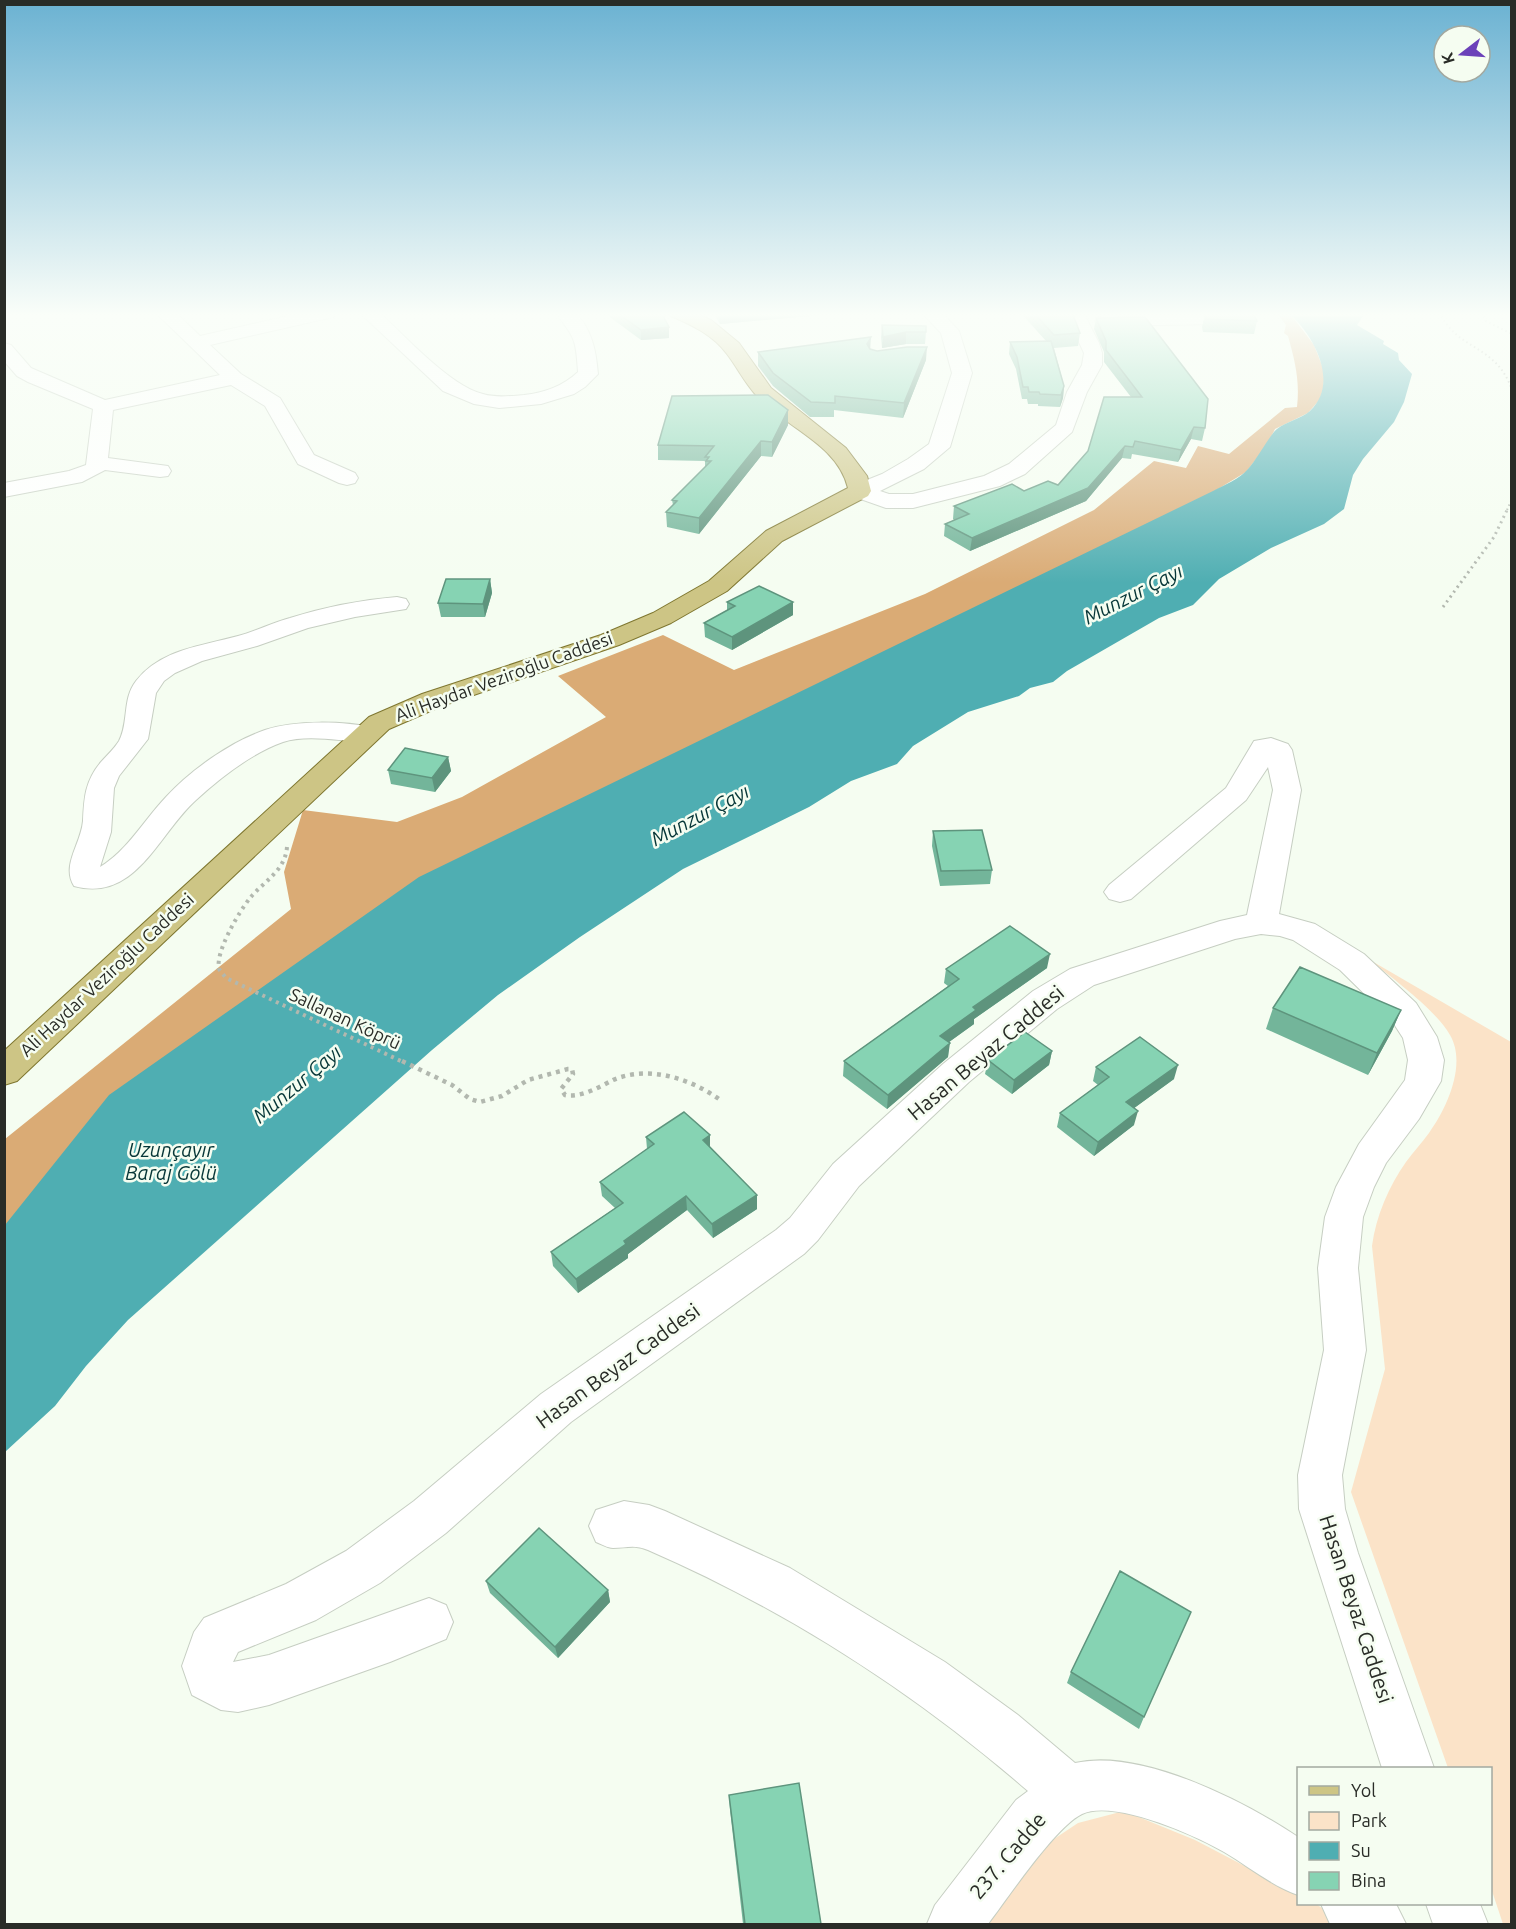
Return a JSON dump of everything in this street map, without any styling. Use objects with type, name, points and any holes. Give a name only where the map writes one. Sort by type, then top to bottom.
[{"type":"main road","points":[[777,402],[839,452],[856,476],[860,491]]},
{"type":"main road","name":"Ali Haydar Veziroğlu Caddesi","points":[[4,1072],[378,723],[401,711],[610,640],[662,618],[718,586],[774,537],[860,491]]},
{"type":"street","points":[[93,402],[103,406],[122,402]]},
{"type":"street","points":[[273,402],[306,459],[347,478]]},
{"type":"street","name":"Ali Haydar Veziroğlu Caddesi","points":[[860,491],[908,469],[939,447],[953,402]]},
{"type":"street","points":[[860,491],[886,501],[913,501],[992,481],[1017,469],[1065,429],[1074,402]]},
{"type":"street","points":[[4,490],[86,474],[96,468],[103,406]]},
{"type":"street","points":[[97,463],[160,471]]},
{"type":"street","points":[[365,734],[284,733],[264,741],[184,795],[138,849],[109,877],[94,882],[85,879],[83,872],[96,831],[99,790],[110,770],[130,745],[136,732],[141,696],[158,673],[191,657],[315,618],[356,609],[397,604]]},
{"type":"street","points":[[1120,892],[1236,794],[1249,776],[1264,747],[1271,746],[1278,750],[1287,790],[1261,923]]},
{"type":"street","name":"Hasan Beyaz Caddesi","points":[[429,1622],[269,1680],[238,1687],[221,1685],[209,1678],[207,1666],[211,1649],[221,1635],[299,1603],[363,1567],[430,1517],[556,1408],[790,1242],[804,1229],[854,1168],[956,1073],[1045,1000],[1064,987],[1105,968],[1231,929],[1261,923],[1283,925],[1328,945],[1352,962],[1404,1012],[1420,1037],[1426,1060],[1423,1081],[1406,1109],[1372,1154],[1355,1187],[1344,1217],[1338,1268],[1345,1350],[1320,1475],[1322,1509],[1335,1553],[1408,1767]]},
{"type":"street","points":[[612,1526],[624,1523],[649,1527],[773,1585],[928,1679],[1000,1733],[1068,1791],[1102,1785],[1146,1793],[1179,1804],[1244,1834],[1297,1868]]},
{"type":"street","name":"237. Cadde","points":[[954,1924],[1035,1819],[1068,1791]]},
{"type":"street","points":[[1350,1905],[1378,1924]]},
{"type":"street","points":[[1453,1905],[1460,1924]]},
{"type":"path","points":[[1443,607],[1494,537],[1512,499]]},
{"type":"path","name":"Sallanan Köprü","points":[[226,978],[452,1085],[470,1099],[480,1101],[502,1096],[528,1080],[572,1069],[573,1074],[561,1089],[565,1095],[570,1096],[628,1075],[646,1073],[698,1085],[719,1099]]},
{"type":"green space","points":[[1370,960],[1511,1042],[1511,1924],[1503,1924],[1492,1891],[1492,1767],[1448,1767],[1351,1492],[1385,1369],[1372,1246],[1377,1224],[1394,1181],[1436,1123],[1448,1099],[1456,1072],[1455,1047],[1450,1035],[1434,1015]]},
{"type":"green space","points":[[1124,1811],[1195,1840],[1297,1893],[1297,1905],[1318,1905],[1346,1924],[982,1924],[1042,1847],[1078,1823]]},
{"type":"shaded area","points":[[1297,402],[1318,402],[1308,413],[1275,429],[1267,445],[1246,472],[5,1225],[5,1139],[291,909],[284,872],[303,810],[397,822],[462,797],[606,717],[558,676],[663,635],[734,670],[925,594],[1094,510],[1154,461],[1186,468],[1198,446],[1229,454],[1285,408],[1297,407]]},
{"type":"water","name":"Uzunçayır Baraj Gölü","points":[[1317,402],[1404,402],[1394,422],[1363,459],[1353,475],[1344,509],[1324,524],[1271,548],[1219,579],[1193,605],[1159,618],[1067,671],[1053,682],[1030,688],[1019,696],[968,712],[913,746],[897,764],[851,781],[809,807],[683,869],[580,937],[498,995],[432,1050],[128,1320],[86,1366],[55,1406],[5,1452],[5,1225],[109,1095],[419,877],[1236,479],[1245,473],[1277,429],[1310,411]]},
{"type":"building","points":[[670,402],[777,402],[788,410],[772,442],[761,441],[699,518],[666,512],[677,501],[672,500],[711,461],[706,461],[709,457],[705,457],[714,446],[658,445]]},
{"type":"building","points":[[1103,402],[1208,402],[1205,428],[1194,427],[1181,450],[1135,441],[1133,447],[1125,446],[1088,488],[972,538],[945,524],[969,514],[954,506],[1012,484],[1024,491],[1048,481],[1058,485],[1088,451]]},
{"type":"building","points":[[446,579],[490,579],[483,604],[438,603]]},
{"type":"building","points":[[759,586],[793,602],[732,637],[704,623],[735,606],[727,602]]},
{"type":"building","points":[[405,748],[448,757],[432,778],[388,770]]},
{"type":"building","points":[[982,830],[992,870],[941,871],[933,831]]},
{"type":"building","points":[[1010,926],[1050,954],[973,1007],[976,1010],[940,1036],[950,1043],[888,1095],[844,1061],[959,979],[946,969]]},
{"type":"building","points":[[1300,967],[1401,1010],[1377,1053],[1273,1008]]},
{"type":"building","points":[[1025,1032],[1052,1051],[1014,1080],[988,1060]]},
{"type":"building","points":[[1140,1037],[1178,1065],[1126,1102],[1138,1111],[1098,1142],[1060,1113],[1109,1077],[1096,1067]]},
{"type":"building","points":[[684,1112],[710,1135],[703,1140],[757,1195],[712,1224],[686,1196],[624,1241],[626,1244],[576,1279],[551,1252],[623,1203],[600,1182],[654,1144],[646,1137]]},
{"type":"building","points":[[539,1528],[608,1590],[555,1647],[486,1581]]},
{"type":"building","points":[[1120,1571],[1191,1612],[1144,1717],[1071,1672]]},
{"type":"building","points":[[799,1783],[821,1924],[745,1924],[729,1795]]},
{"type":"water label","name":"Munzur Çayı","points":[[1133,594]]},
{"type":"water label","name":"Munzur Çayı","points":[[700,815]]},
{"type":"water label","name":"Munzur Çayı","points":[[297,1084]]}]
